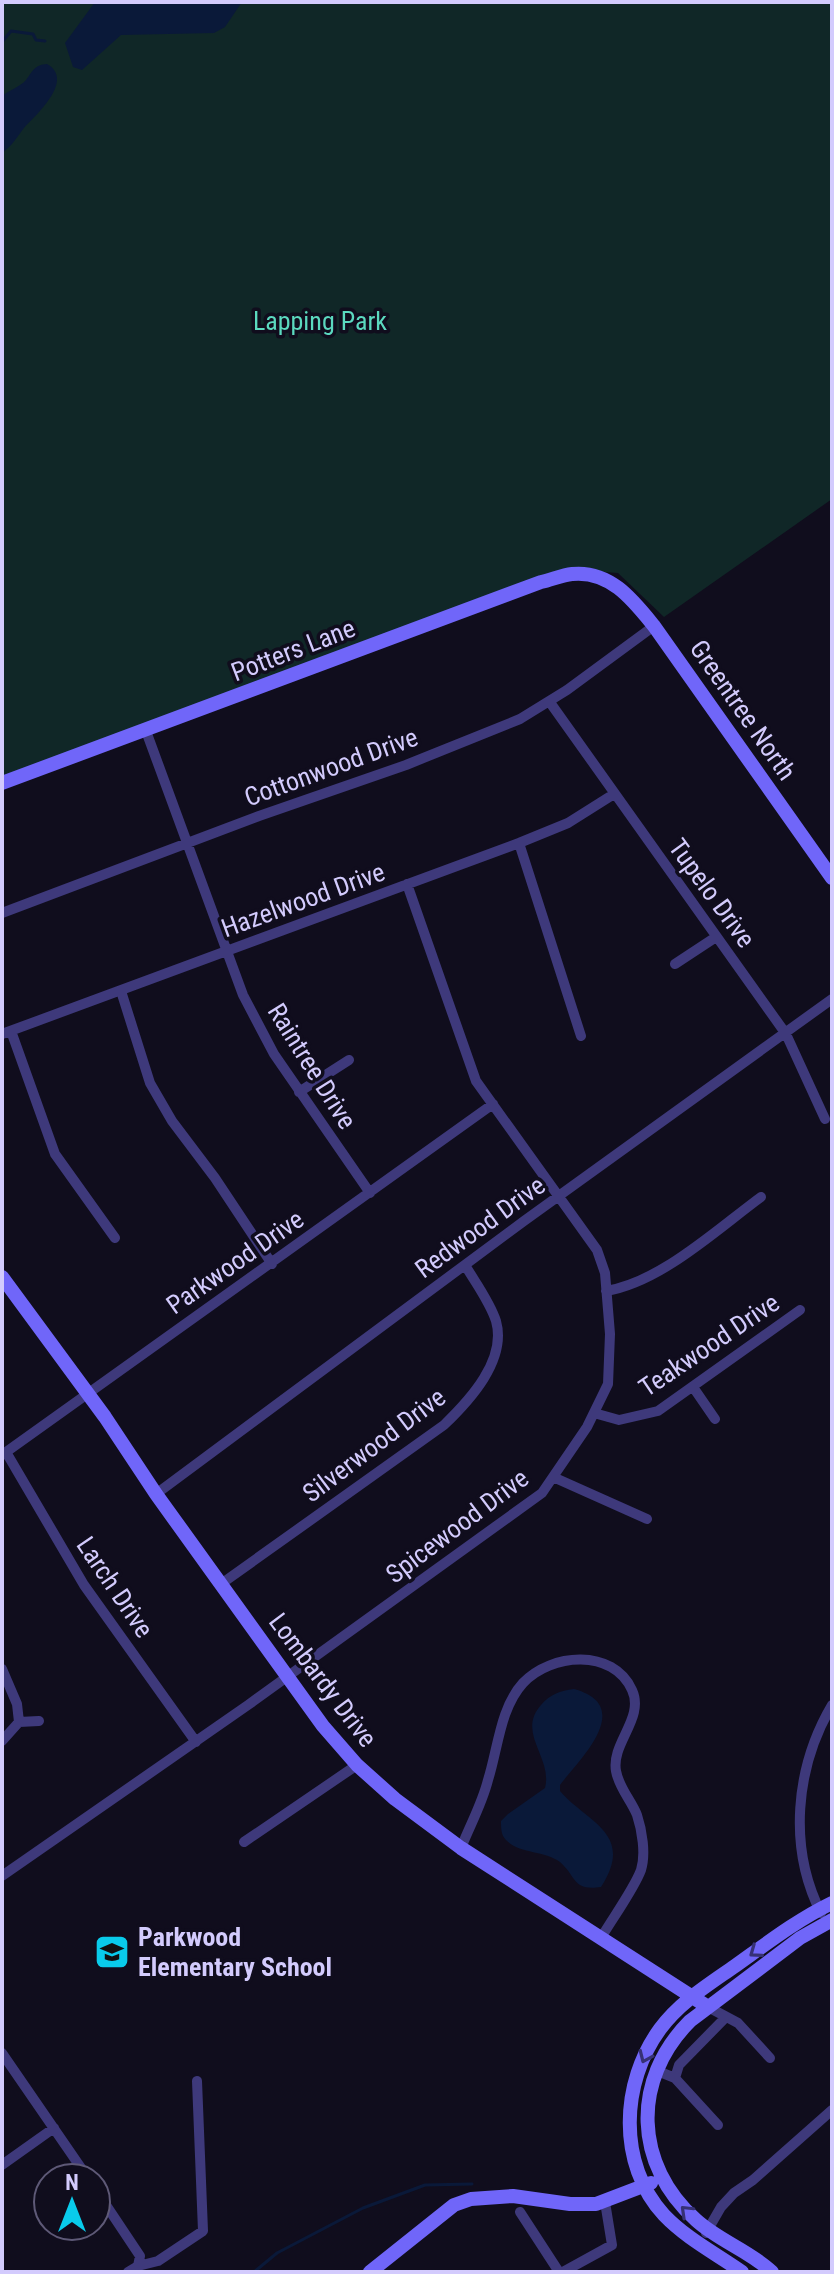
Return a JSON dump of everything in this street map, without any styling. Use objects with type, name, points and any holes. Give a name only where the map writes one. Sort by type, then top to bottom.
[{"type":"main road","name":"Potters Lane","points":[[2,783],[541,582],[572,574],[604,579]]},
{"type":"main road","name":"Greentree North","points":[[604,579],[625,591],[654,626],[832,878]]},
{"type":"main road","name":"Lombardy Drive","points":[[2,1277],[323,1726],[357,1765],[395,1799],[461,1848],[708,2007]]},
{"type":"main road","points":[[742,2272],[698,2245],[663,2214],[645,2186],[631,2148],[629,2125],[636,2078],[642,2060],[662,2026],[692,1996],[827,1914]]},
{"type":"main road","points":[[772,2272],[708,2230],[676,2200],[662,2179],[655,2159],[649,2129],[648,2095],[655,2070],[674,2037],[827,1914]]},
{"type":"main road","points":[[370,2272],[454,2205],[471,2199],[513,2196],[570,2204],[605,2202],[662,2179]]},
{"type":"street","name":"Cottonwood Drive","points":[[2,913],[187,842],[406,765],[520,719],[654,626]]},
{"type":"street","name":"Tupelo Drive","points":[[549,701],[786,1034],[825,1119]]},
{"type":"street","name":"Raintree Drive","points":[[146,731],[243,995],[274,1054],[370,1193]]},
{"type":"street","name":"Hazelwood Drive","points":[[6,1033],[519,843],[568,823],[614,794]]},
{"type":"street","points":[[519,843],[581,1036]]},
{"type":"street","name":"Spicewood Drive","points":[[2,1876],[288,1677],[542,1493],[594,1413],[608,1384],[610,1334],[605,1273],[597,1250],[476,1081],[407,884]]},
{"type":"street","points":[[675,964],[716,937]]},
{"type":"street","points":[[121,991],[150,1083],[172,1121],[215,1178],[272,1264]]},
{"type":"street","name":"Redwood Drive","points":[[156,1494],[832,999]]},
{"type":"street","points":[[6,1033],[55,1154],[115,1238]]},
{"type":"street","points":[[299,1092],[349,1060]]},
{"type":"street","name":"Parkwood Drive","points":[[4,1453],[493,1104]]},
{"type":"street","points":[[606,1291],[625,1288],[652,1277],[761,1197]]},
{"type":"street","name":"Silverwood Drive","points":[[221,1584],[444,1425],[469,1401],[492,1361],[498,1341],[496,1321],[465,1265]]},
{"type":"street","name":"Teakwood Drive","points":[[594,1413],[619,1420],[658,1411],[800,1310]]},
{"type":"street","points":[[693,1387],[715,1419]]},
{"type":"street","name":"Larch Drive","points":[[4,1453],[84,1585],[196,1742]]},
{"type":"street","points":[[553,1477],[647,1519]]},
{"type":"street","points":[[461,1848],[480,1804],[509,1707],[523,1683],[552,1664],[576,1658],[602,1662],[619,1672],[634,1692],[634,1715],[618,1749],[615,1768],[621,1787],[637,1816],[643,1851],[641,1870],[601,1938]]},
{"type":"street","points":[[2,1669],[17,1704],[19,1722]]},
{"type":"street","points":[[827,1914],[806,1877],[800,1854],[800,1809],[807,1762],[832,1705]]},
{"type":"street","points":[[2,1741],[19,1722],[39,1721]]},
{"type":"street","points":[[244,1842],[357,1765]]},
{"type":"street","points":[[708,2007],[738,2023],[770,2058]]},
{"type":"street","points":[[675,2078],[679,2065],[726,2017]]},
{"type":"street","points":[[2,2053],[77,2162]]},
{"type":"street","points":[[655,2070],[675,2078],[718,2125]]},
{"type":"street","points":[[133,2269],[158,2261],[203,2231],[197,2081]]},
{"type":"street","points":[[698,2245],[721,2207],[734,2193],[832,2110]]},
{"type":"street","points":[[2,2165],[54,2128]]},
{"type":"street","points":[[520,2212],[561,2272],[612,2245],[605,2202]]},
{"type":"street","points":[[112,2214],[140,2256],[133,2269]]},
{"type":"green space","name":"Lapping Park","points":[[2,2],[832,2],[832,499],[664,617],[618,573],[579,570],[2,782]]},
{"type":"water","points":[[95,2],[242,2],[225,27],[214,33],[121,35],[82,70],[73,67],[65,43]]},
{"type":"water","points":[[47,64],[55,71],[57,79],[51,97],[2,153],[2,96],[24,82],[36,67]]},
{"type":"water","points":[[574,1689],[592,1697],[601,1708],[602,1720],[590,1748],[560,1785],[560,1791],[603,1830],[610,1841],[613,1854],[601,1887],[580,1885],[560,1862],[511,1844],[504,1838],[501,1829],[501,1821],[508,1814],[545,1788],[544,1766],[533,1736],[534,1715],[552,1696]]},
{"type":"waterway","points":[[2,42],[11,31],[33,34],[36,40],[45,41]]},
{"type":"waterway","points":[[254,2272],[277,2253],[363,2208],[425,2185],[472,2184]]},
{"type":"place","name":"Parkwood Elementary School","points":[[112,1952]]}]
